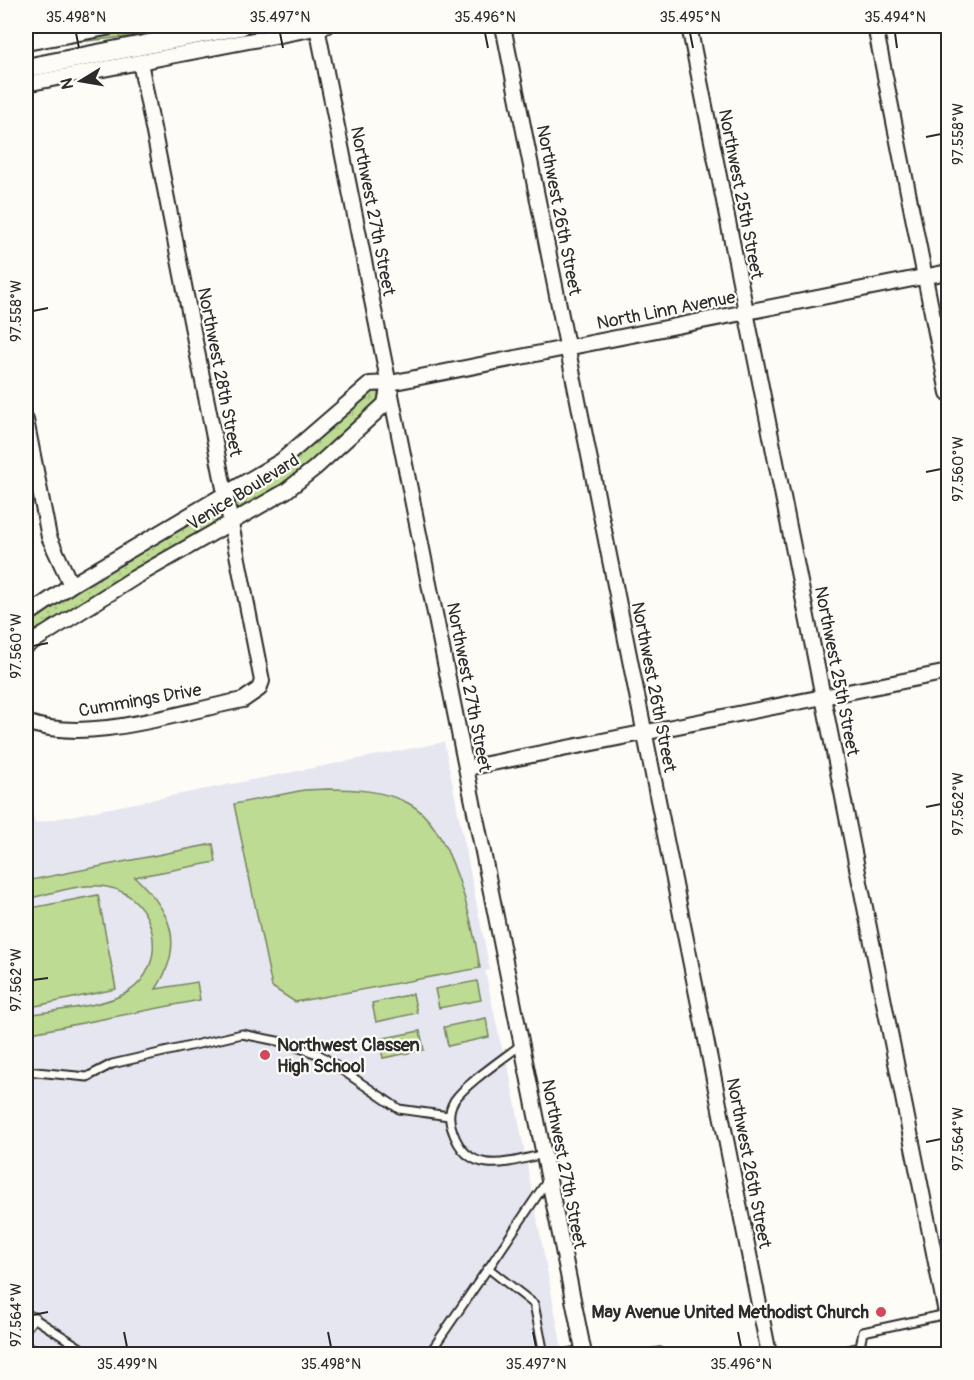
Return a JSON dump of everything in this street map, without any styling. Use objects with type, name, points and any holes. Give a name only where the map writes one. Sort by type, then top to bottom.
[{"type":"main road","points":[[26,41],[106,26]]},
{"type":"main road","points":[[26,68],[240,26]]},
{"type":"main road","points":[[26,51],[40,52],[58,61]]},
{"type":"street","points":[[26,84],[322,26]]},
{"type":"street","name":"Northwest 27th Street","points":[[322,26],[390,383],[584,1352]]},
{"type":"street","name":"Northwest 26th Street","points":[[503,26],[769,1354]]},
{"type":"street","name":"Northwest 25th Street","points":[[689,26],[948,1318]]},
{"type":"street","points":[[875,26],[948,393]]},
{"type":"street","name":"Northwest 28th Street","points":[[140,62],[262,676],[259,689]]},
{"type":"street","name":"North Linn Avenue","points":[[390,383],[948,272]]},
{"type":"street","name":"Venice Boulevard","points":[[26,616],[71,585],[227,495],[281,461],[370,384],[390,383],[385,404],[315,468],[286,491],[134,578],[26,646]]},
{"type":"street","points":[[26,420],[50,537],[71,585]]},
{"type":"street","points":[[467,768],[948,672]]},
{"type":"street","name":"Cummings Drive","points":[[26,722],[52,729],[95,730],[243,700],[259,689]]},
{"type":"lane","points":[[26,1071],[87,1077],[112,1064],[242,1034],[282,1042],[320,1055],[399,1109],[449,1116]]},
{"type":"lane","points":[[522,1043],[461,1093],[453,1102],[449,1116],[455,1138],[469,1157],[482,1163],[503,1163],[544,1154]]},
{"type":"lane","points":[[429,1354],[549,1179]]},
{"type":"lane","points":[[488,1269],[534,1304],[544,1354]]},
{"type":"lane","points":[[26,1313],[90,1354]]},
{"type":"lane","points":[[26,1329],[35,1317]]},
{"type":"lane","points":[[831,1354],[860,1347],[863,1332],[948,1318]]},
{"type":"lane","points":[[26,1344],[41,1354]]},
{"type":"lane","points":[[562,1354],[584,1352]]},
{"type":"lane","points":[[648,1354],[660,1353]]},
{"type":"shaded area","name":"Northwest Classen High School","points":[[444,742],[490,970],[485,971],[501,1045],[508,1065],[563,1354],[26,1354],[26,816],[33,815],[35,823]]},
{"type":"green space","points":[[141,26],[205,26],[171,32],[59,44],[58,42]]},
{"type":"green space","points":[[373,390],[382,394],[350,430],[314,461],[234,515],[232,502],[286,466]]},
{"type":"green space","points":[[223,506],[224,516],[219,524],[26,641],[26,622],[73,590]]},
{"type":"green space","points":[[304,790],[358,790],[389,795],[408,803],[423,815],[437,832],[458,877],[466,902],[480,968],[295,1002],[272,987],[234,804]]},
{"type":"green space","points":[[213,844],[216,862],[135,877],[158,903],[166,916],[170,929],[172,943],[170,957],[165,973],[156,989],[197,982],[200,1000],[26,1034],[26,1015],[92,1005],[128,992],[141,980],[150,965],[153,949],[152,932],[147,917],[137,903],[124,893],[107,887],[87,886],[26,899],[26,881]]},
{"type":"green space","points":[[98,895],[116,989],[26,1008],[26,909]]},
{"type":"green space","points":[[477,981],[481,1000],[439,1008],[435,989]]},
{"type":"green space","points":[[413,994],[417,1013],[376,1022],[372,1003]]},
{"type":"green space","points":[[486,1018],[489,1037],[448,1046],[444,1027]]},
{"type":"green space","points":[[420,1031],[424,1050],[383,1058],[379,1039]]},
{"type":"place","name":"Northwest Classen High School","points":[[265,1055]]},
{"type":"place","name":"May Avenue United Methodist Church","points":[[881,1312]]}]
